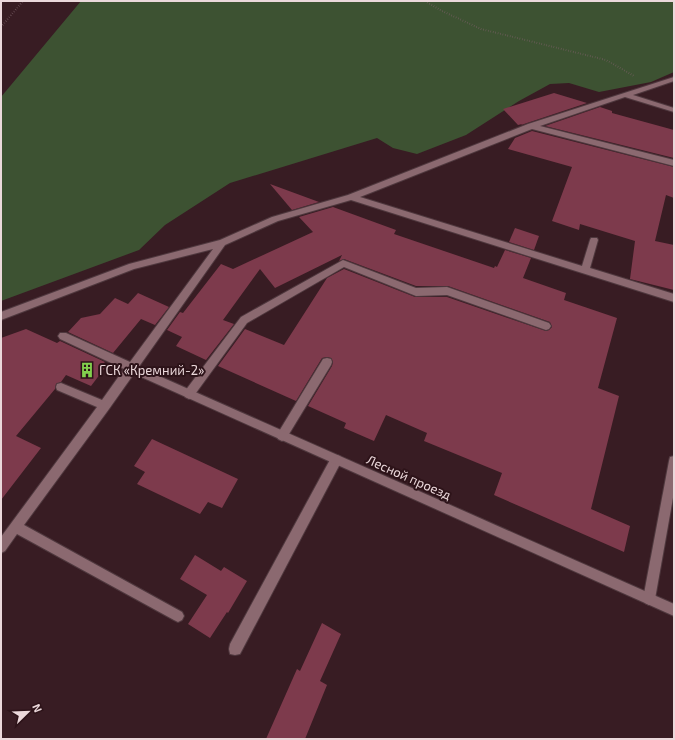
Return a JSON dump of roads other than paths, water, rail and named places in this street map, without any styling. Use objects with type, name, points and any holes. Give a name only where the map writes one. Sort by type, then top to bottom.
[{"type":"street","points":[[1,316],[132,266],[222,243],[275,219],[351,197],[531,126],[674,79]]},
{"type":"street","points":[[625,95],[674,110]]},
{"type":"street","points":[[531,126],[674,163]]},
{"type":"street","points":[[351,197],[674,298]]},
{"type":"street","points":[[585,270],[594,240]]},
{"type":"street","points":[[1,547],[105,406],[222,243]]},
{"type":"street","points":[[189,394],[244,320],[343,264],[416,292],[448,291],[546,326]]},
{"type":"street","name":"Лесной проезд","points":[[63,336],[282,436],[674,610]]},
{"type":"street","points":[[282,436],[326,362]]},
{"type":"street","points":[[61,387],[105,406]]},
{"type":"street","points":[[235,649],[336,460]]},
{"type":"street","points":[[649,599],[674,461]]},
{"type":"street","points":[[16,527],[178,616]]},
{"type":"place","name":"ГСК «Кремний-2»","points":[[87,370]]}]
